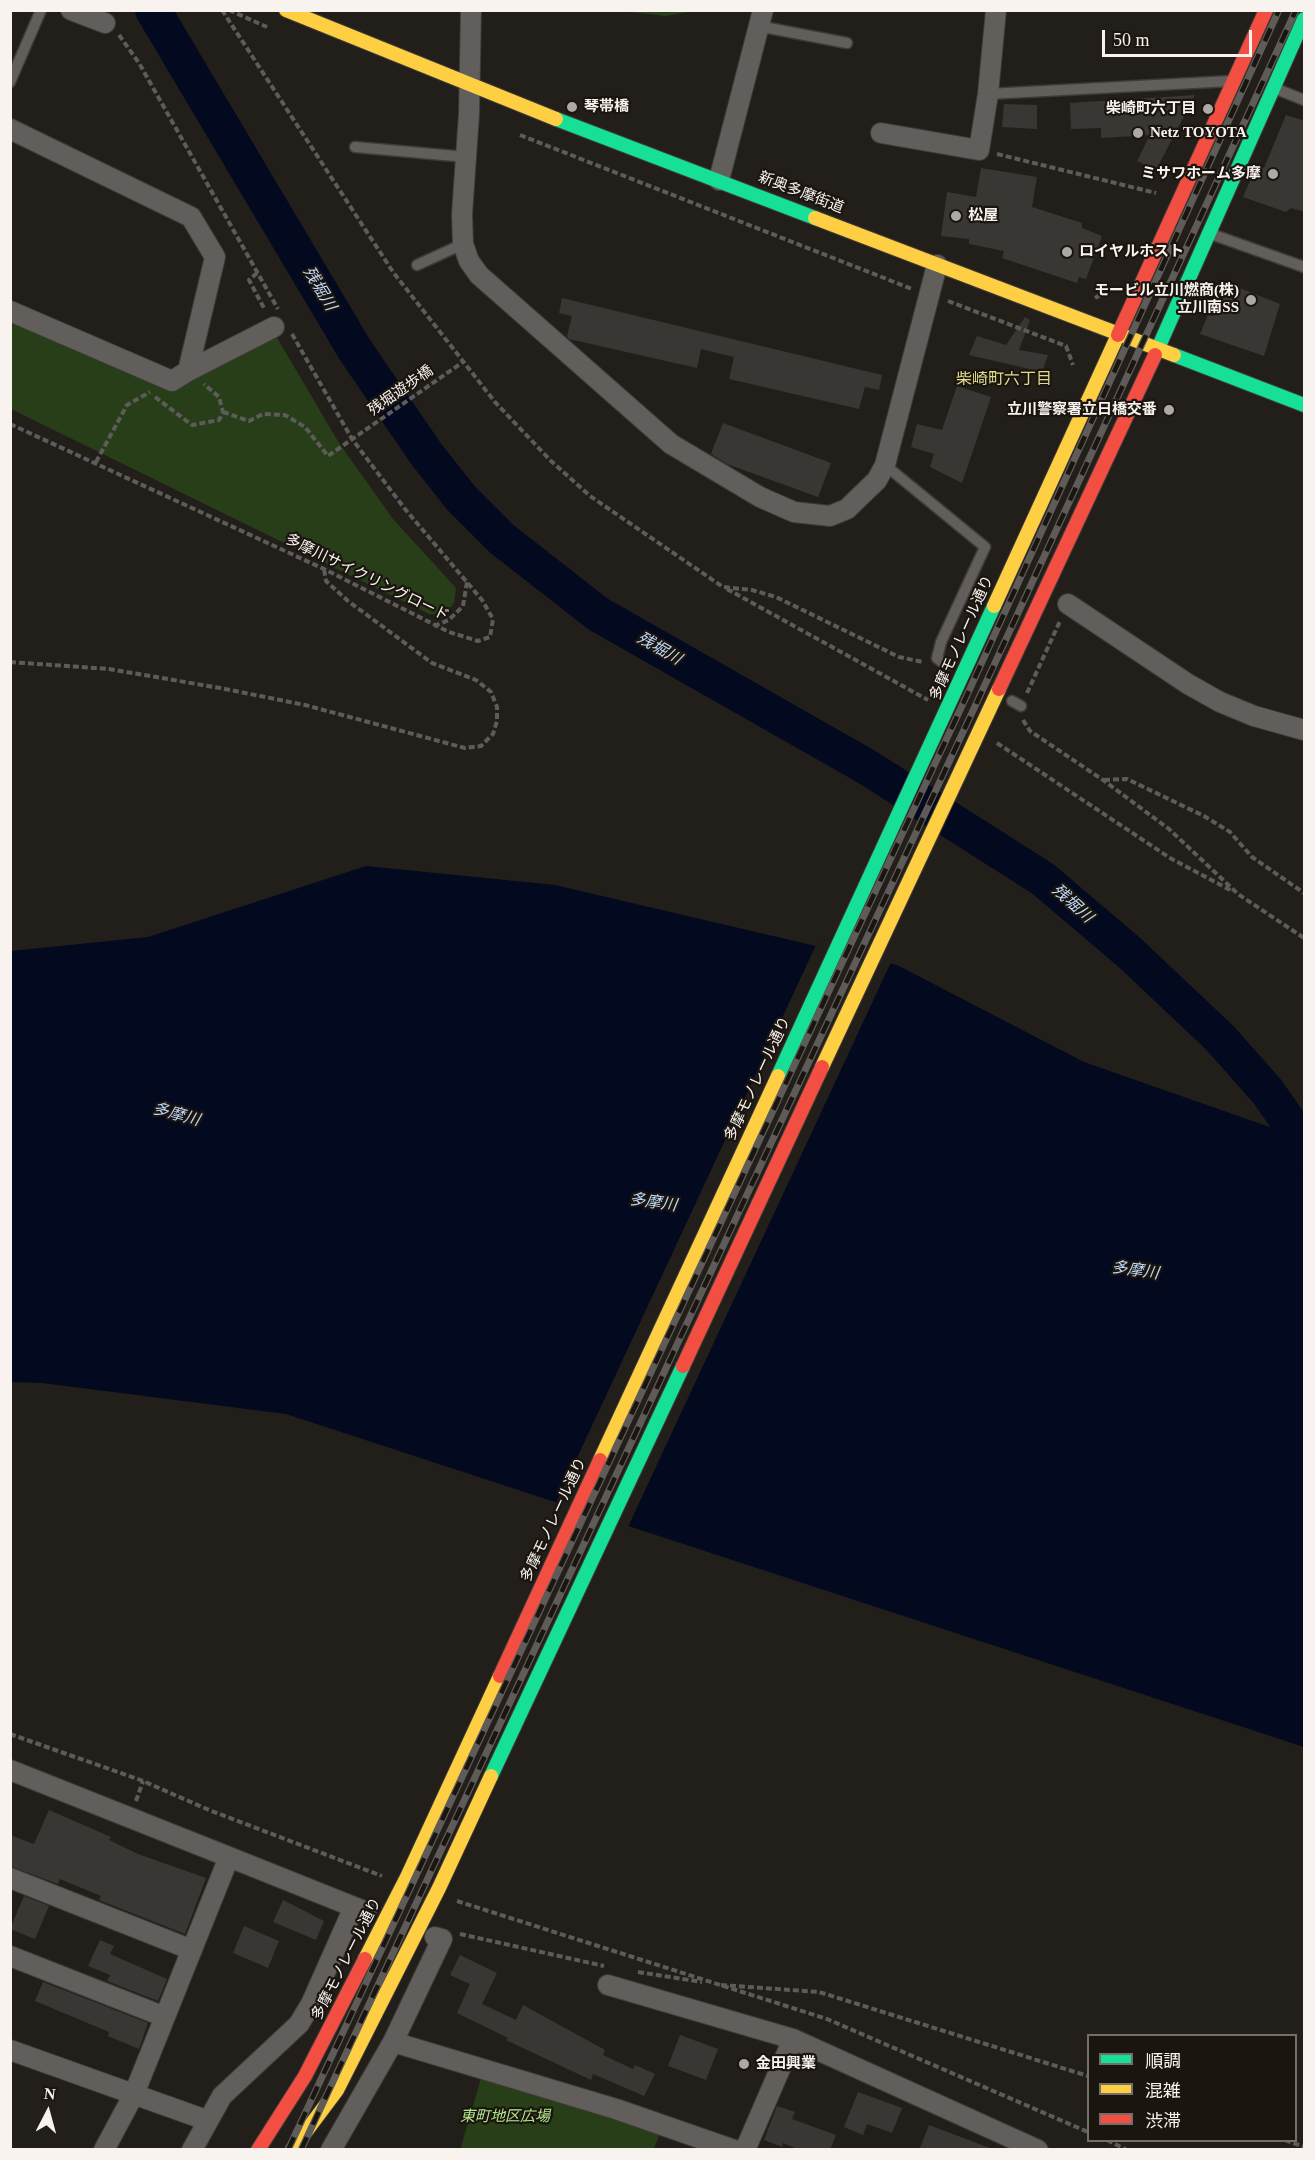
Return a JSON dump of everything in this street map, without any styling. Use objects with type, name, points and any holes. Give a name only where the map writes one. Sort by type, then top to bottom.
[{"type":"main road","name":"新奥多摩街道","points":[[286,10],[469,85],[1305,405]]},
{"type":"main road","name":"多摩モノレール通り","points":[[258,2150],[305,2076],[407,1877],[941,723],[1266,10]]},
{"type":"main road","points":[[292,2150],[337,2090],[443,1893],[972,741],[1158,348],[1305,19]]},
{"type":"street","points":[[71,10],[102,17]]},
{"type":"street","points":[[471,10],[463,244],[470,261],[479,275],[671,444],[760,497],[794,512],[830,516],[847,509],[877,480],[885,465],[937,265]]},
{"type":"street","points":[[881,132],[979,150],[988,94],[996,10]]},
{"type":"street","points":[[719,180],[761,18]]},
{"type":"street","points":[[10,129],[191,217],[215,256],[188,371]]},
{"type":"street","points":[[10,311],[172,381],[281,322]]},
{"type":"street","points":[[1068,604],[1188,684],[1220,702],[1254,716],[1305,730]]},
{"type":"street","points":[[13,1777],[229,1857],[360,1910],[299,2024],[222,2096],[206,2120],[192,2150]]},
{"type":"street","points":[[104,2150],[134,2094],[229,1857]]},
{"type":"street","points":[[10,1878],[192,1950]]},
{"type":"street","points":[[331,2150],[393,2042],[438,1938]]},
{"type":"street","points":[[10,1956],[165,2017]]},
{"type":"street","points":[[607,1976],[794,2039],[1007,2143],[1038,2150]]},
{"type":"street","points":[[745,2150],[794,2039]]},
{"type":"street","points":[[393,2042],[616,2109],[734,2150]]},
{"type":"street","points":[[10,2049],[206,2120]]},
{"type":"lane","points":[[10,82],[41,10]]},
{"type":"lane","points":[[761,18],[847,43]]},
{"type":"lane","points":[[988,94],[1234,81]]},
{"type":"lane","points":[[1274,88],[1305,100]]},
{"type":"lane","points":[[355,147],[466,157]]},
{"type":"lane","points":[[1208,233],[1305,267]]},
{"type":"lane","points":[[417,266],[463,244]]},
{"type":"lane","points":[[885,465],[985,548],[941,642],[941,662]]},
{"type":"path","points":[[222,10],[393,272],[503,410],[551,461],[590,496],[723,587],[934,703]]},
{"type":"path","points":[[102,17],[124,40],[139,63],[257,273],[281,322]]},
{"type":"path","points":[[979,150],[1180,200]]},
{"type":"path","points":[[257,273],[249,280],[281,322]]},
{"type":"path","name":"多摩川サイクリングロード","points":[[10,424],[324,568],[434,626],[468,639],[485,640],[490,637],[493,619],[467,581],[405,509],[352,439],[281,322]]},
{"type":"path","name":"残堀遊歩橋","points":[[223,412],[249,421],[263,414],[285,415],[305,427],[328,456],[463,362]]},
{"type":"path","points":[[150,393],[192,425],[219,420],[223,412],[219,397],[188,371]]},
{"type":"path","points":[[96,462],[127,405]]},
{"type":"path","points":[[10,662],[109,669],[220,687],[305,705],[465,748],[481,746],[493,734],[497,721],[497,707],[491,692],[476,680],[432,663],[357,608],[326,581],[324,568]]},
{"type":"path","points":[[434,626],[449,620],[463,606],[467,581]]},
{"type":"path","points":[[723,587],[752,590],[776,597],[913,662],[941,662]]},
{"type":"path","points":[[1068,604],[1016,704],[1021,718],[1030,731],[1103,780],[1169,829],[1238,894]]},
{"type":"path","points":[[988,737],[1170,858],[1238,894],[1305,938]]},
{"type":"path","points":[[1103,780],[1127,779],[1204,816],[1230,832],[1252,857],[1305,893]]},
{"type":"path","points":[[10,1734],[143,1781],[209,1810],[388,1878]]},
{"type":"path","points":[[443,1893],[714,1984],[827,2019],[1087,2131]]},
{"type":"path","points":[[438,1938],[460,1933],[479,1936],[607,1976]]},
{"type":"path","points":[[628,1970],[714,1984],[819,1992],[1087,2075]]},
{"type":"path","points":[[1111,2142],[1127,2150]]},
{"type":"path","points":[[1291,2142],[1305,2147]]},
{"type":"green space","points":[[693,10],[666,16],[620,11]]},
{"type":"green space","points":[[10,318],[172,387],[276,336],[339,443],[393,519],[456,588],[454,603],[444,615],[429,614],[11,409]]},
{"type":"green space","name":"東町地区広場","points":[[482,2075],[660,2132],[654,2149],[460,2150]]},
{"type":"water","name":"多摩川","points":[[366,866],[555,885],[897,965],[1084,1062],[1304,1139],[1304,1747],[286,1414],[42,1383],[11,1382],[11,951],[148,937]]},
{"type":"pier","points":[[817,943],[892,960],[627,1529],[555,1505]]},
{"type":"building","name":"Netz TOYOTA","points":[[1195,95],[1156,170],[1137,161],[1150,135],[1101,138],[1101,128],[1071,129],[1070,103]]},
{"type":"building","points":[[1004,104],[1037,105],[1037,129],[1002,127]]},
{"type":"building","points":[[1286,115],[1305,121],[1305,212],[1291,208],[1286,212],[1243,197],[1257,165],[1264,168]]},
{"type":"building","points":[[981,168],[1037,177],[1032,207],[1082,223],[1082,228],[1102,236],[1086,279],[1079,277],[1077,283],[1002,258],[1004,251],[969,244],[969,239],[941,236],[947,192],[976,197]]},
{"type":"building","points":[[1227,283],[1280,304],[1264,356],[1200,334],[1208,315],[1214,316]]},
{"type":"building","points":[[562,298],[882,375],[879,390],[865,387],[859,409],[729,379],[734,357],[701,349],[697,368],[569,339],[567,336],[572,316],[559,313]]},
{"type":"building","points":[[1025,317],[1030,320],[1019,350],[1048,355],[1042,372],[969,355],[977,336],[1006,345]]},
{"type":"building","points":[[957,386],[991,397],[962,483],[930,467],[934,454],[911,447],[917,424],[942,430]]},
{"type":"building","points":[[723,423],[831,463],[818,497],[727,464],[711,454]]},
{"type":"building","points":[[49,1810],[111,1837],[109,1840],[138,1854],[206,1878],[185,1934],[99,1900],[101,1896],[60,1879],[58,1884],[10,1866],[10,1835],[34,1844]]},
{"type":"building","points":[[24,1896],[49,1906],[35,1939],[10,1929]]},
{"type":"building","points":[[283,1900],[324,1921],[316,1940],[273,1922]]},
{"type":"building","points":[[244,1926],[279,1941],[268,1968],[233,1953]]},
{"type":"building","points":[[100,1940],[114,1946],[110,1954],[167,1979],[158,2001],[107,1981],[110,1975],[88,1966]]},
{"type":"building","points":[[460,1955],[497,1973],[482,2004],[516,2020],[523,2005],[605,2050],[603,2055],[633,2069],[635,2065],[655,2074],[644,2096],[593,2074],[591,2080],[506,2040],[508,2038],[457,2013],[470,1984],[450,1975]]},
{"type":"building","points":[[43,1982],[148,2023],[139,2049],[108,2036],[109,2032],[35,2001]]},
{"type":"building","points":[[680,2035],[718,2049],[706,2080],[668,2066]]},
{"type":"building","points":[[858,2092],[902,2108],[892,2133],[867,2124],[863,2135],[844,2127]]},
{"type":"building","points":[[777,2106],[795,2112],[792,2119],[836,2135],[830,2150],[800,2150],[783,2143],[782,2147],[764,2140]]},
{"type":"building","points":[[929,2125],[990,2148],[989,2150],[919,2150]]},
{"type":"waterway","name":"残堀川","points":[[153,10],[355,350],[427,455],[461,498],[502,539],[598,614],[867,767],[1043,879],[1130,953],[1220,1038],[1267,1091],[1295,1131],[1304,1152]]},
{"type":"railway","points":[[288,2150],[967,695],[1279,10]]},
{"type":"railway","points":[[301,2150],[977,702],[1296,10]]},
{"type":"traffic: fast","points":[[1155,355],[1304,19]]},
{"type":"traffic: fast","points":[[556,119],[815,218]]},
{"type":"traffic: fast","points":[[1174,355],[1304,405]]},
{"type":"traffic: fast","points":[[778,1076],[994,606]]},
{"type":"traffic: fast","points":[[491,1776],[683,1366]]},
{"type":"traffic: slow","points":[[286,10],[556,119]]},
{"type":"traffic: slow","points":[[815,218],[1174,355]]},
{"type":"traffic: slow","points":[[994,606],[1118,335]]},
{"type":"traffic: slow","points":[[822,1067],[999,689]]},
{"type":"traffic: slow","points":[[600,1460],[778,1076]]},
{"type":"traffic: slow","points":[[365,1959],[407,1877],[500,1676]]},
{"type":"traffic: slow","points":[[292,2150],[337,2090],[439,1888],[491,1776]]},
{"type":"traffic: jam","points":[[1118,335],[1266,10]]},
{"type":"traffic: jam","points":[[999,689],[1155,355]]},
{"type":"traffic: jam","points":[[683,1366],[822,1067]]},
{"type":"traffic: jam","points":[[500,1676],[600,1460]]},
{"type":"traffic: jam","points":[[258,2150],[305,2076],[365,1959]]},
{"type":"place","name":"琴帯橋","points":[[572,107]]},
{"type":"place","name":"柴崎町六丁目","points":[[1208,109]]},
{"type":"place","name":"Netz TOYOTA","points":[[1138,133]]},
{"type":"place","name":"ミサワホーム多摩","points":[[1273,174]]},
{"type":"place","name":"松屋","points":[[956,216]]},
{"type":"place","name":"ロイヤルホスト","points":[[1067,252]]},
{"type":"place","name":"モービル立川燃商(株) 立川南SS","points":[[1251,300]]},
{"type":"place","name":"立川警察署立日橋交番","points":[[1169,410]]},
{"type":"place","name":"金田興業","points":[[744,2064]]},
{"type":"district","name":"柴崎町六丁目","points":[[1004,380]]}]
